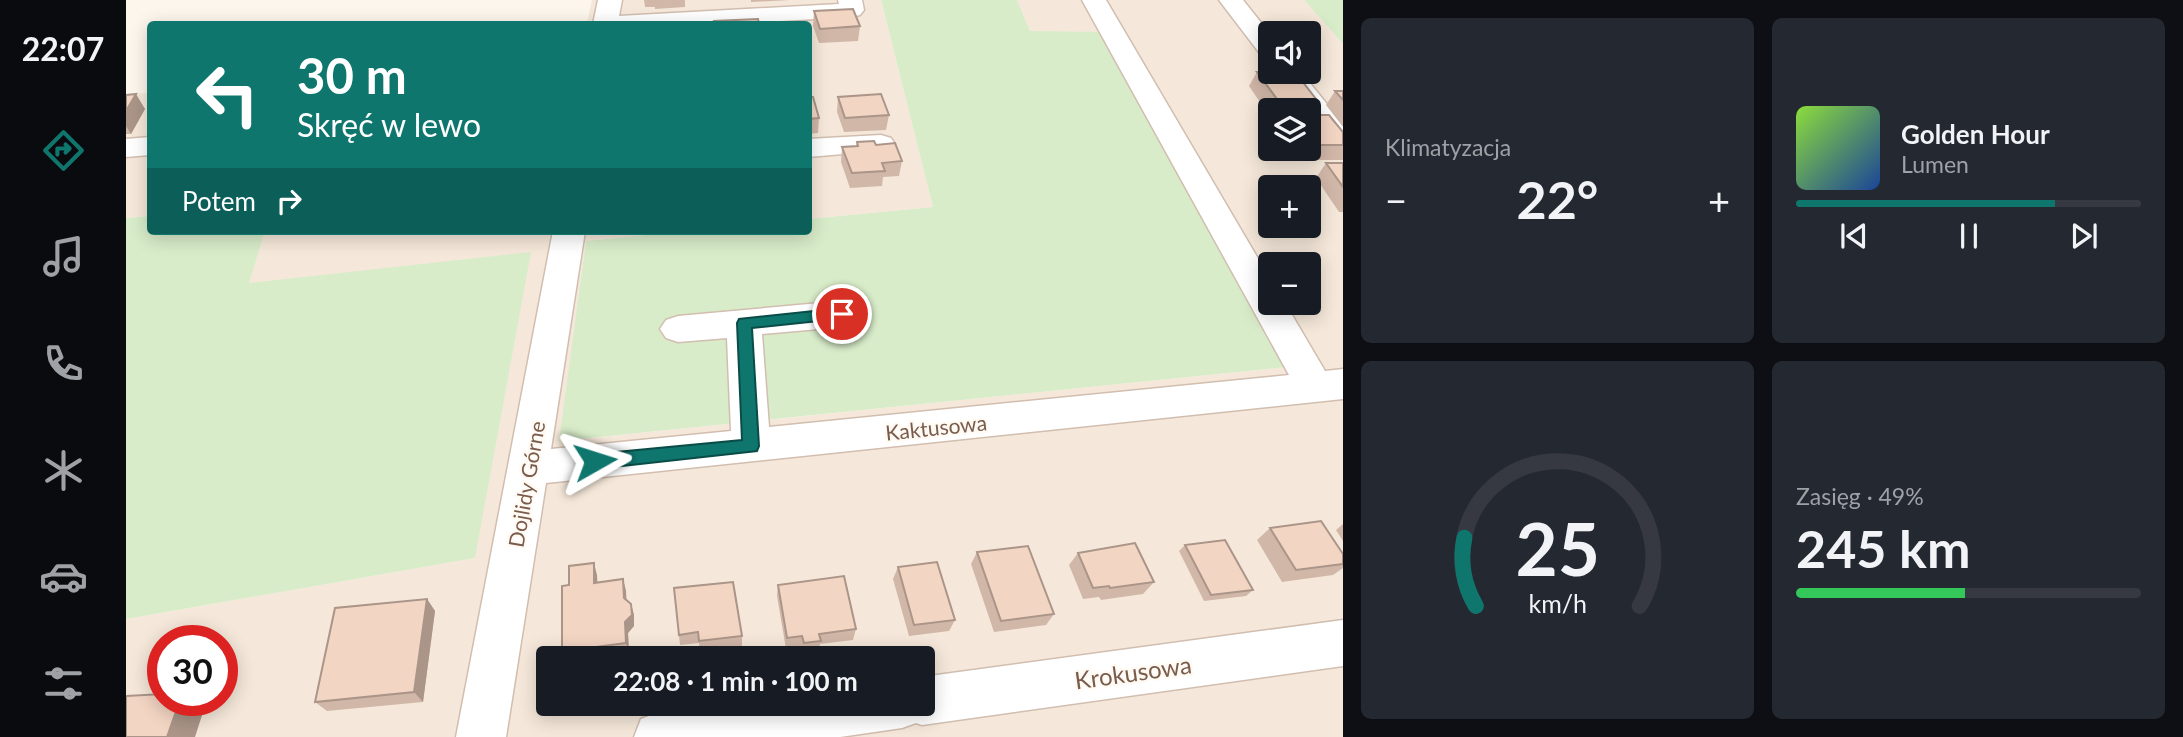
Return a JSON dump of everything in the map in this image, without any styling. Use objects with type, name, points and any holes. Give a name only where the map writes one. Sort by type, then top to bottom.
[{"type":"street","points":[[606,21],[610,0]]},
{"type":"street","points":[[658,21],[852,10],[850,0]]},
{"type":"street","points":[[1094,0],[1329,386]]},
{"type":"street","points":[[1231,0],[1258,35]]},
{"type":"street","points":[[1297,84],[1343,142]]},
{"type":"street","points":[[812,148],[881,144]]},
{"type":"street","points":[[126,148],[147,146]]},
{"type":"street","name":"Dojlidy Górne","points":[[481,737],[568,235]]},
{"type":"street","points":[[678,329],[842,314]]},
{"type":"street","points":[[744,323],[751,446]]},
{"type":"street","name":"Kaktusowa","points":[[528,468],[1329,386]]},
{"type":"street","name":"Krokusowa","points":[[935,699],[1343,643]]},
{"type":"street","points":[[659,737],[814,716]]},
{"type":"shaded area","points":[[592,0],[881,0],[933,207],[812,219],[812,21],[588,21]]},
{"type":"shaded area","points":[[1017,0],[1304,0],[1343,44],[1343,737],[126,737],[126,619],[475,558],[248,283],[264,235],[645,235],[586,241],[560,441],[1286,367],[1030,31]]},
{"type":"shaded area","points":[[147,93],[147,216],[126,218],[126,94]]},
{"type":"green space","points":[[881,0],[1017,0],[1030,31],[1101,32],[1287,367],[559,441],[586,241],[645,235],[812,235],[812,219],[933,207]]},
{"type":"green space","points":[[1304,0],[1343,0],[1343,44]]},
{"type":"green space","points":[[147,216],[147,235],[264,235],[249,283],[531,252],[475,558],[126,619],[126,218]]},
{"type":"building","points":[[853,9],[860,26],[820,29],[814,11]]},
{"type":"building","points":[[758,19],[758,21],[714,21]]},
{"type":"building","points":[[1266,84],[1304,84],[1315,98],[1276,98]]},
{"type":"building","points":[[1335,91],[1343,91],[1343,100]]},
{"type":"building","points":[[136,94],[126,111],[126,95]]},
{"type":"building","points":[[881,94],[889,115],[845,118],[838,97]]},
{"type":"building","points":[[812,97],[813,97],[819,118],[812,119]]},
{"type":"building","points":[[1321,115],[1329,115],[1343,132],[1343,145],[1321,145]]},
{"type":"building","points":[[874,141],[876,145],[895,143],[902,161],[882,163],[885,171],[852,173],[842,147],[858,146],[857,142]]},
{"type":"building","points":[[1326,163],[1343,163],[1343,187]]},
{"type":"building","points":[[1321,521],[1343,554],[1343,564],[1296,570],[1270,528]]},
{"type":"building","points":[[1225,540],[1253,590],[1211,595],[1185,545]]},
{"type":"building","points":[[1135,543],[1154,582],[1093,588],[1078,553]]},
{"type":"building","points":[[1028,546],[1054,614],[1001,621],[977,552]]},
{"type":"building","points":[[937,562],[955,620],[914,625],[898,567]]},
{"type":"building","points":[[594,563],[594,583],[623,579],[624,598],[631,604],[632,615],[625,622],[626,643],[562,646],[562,586],[569,585],[569,566]]},
{"type":"building","points":[[844,576],[856,629],[819,634],[821,641],[804,643],[802,636],[787,638],[778,585]]},
{"type":"building","points":[[733,582],[742,636],[699,641],[698,632],[679,635],[674,588]]},
{"type":"building","points":[[427,599],[414,692],[315,702],[335,608]]},
{"type":"building","points":[[147,695],[147,716],[174,716],[167,737],[126,737],[126,696]]},
{"type":"route","points":[[595,461],[751,446],[744,323],[842,314]]}]
